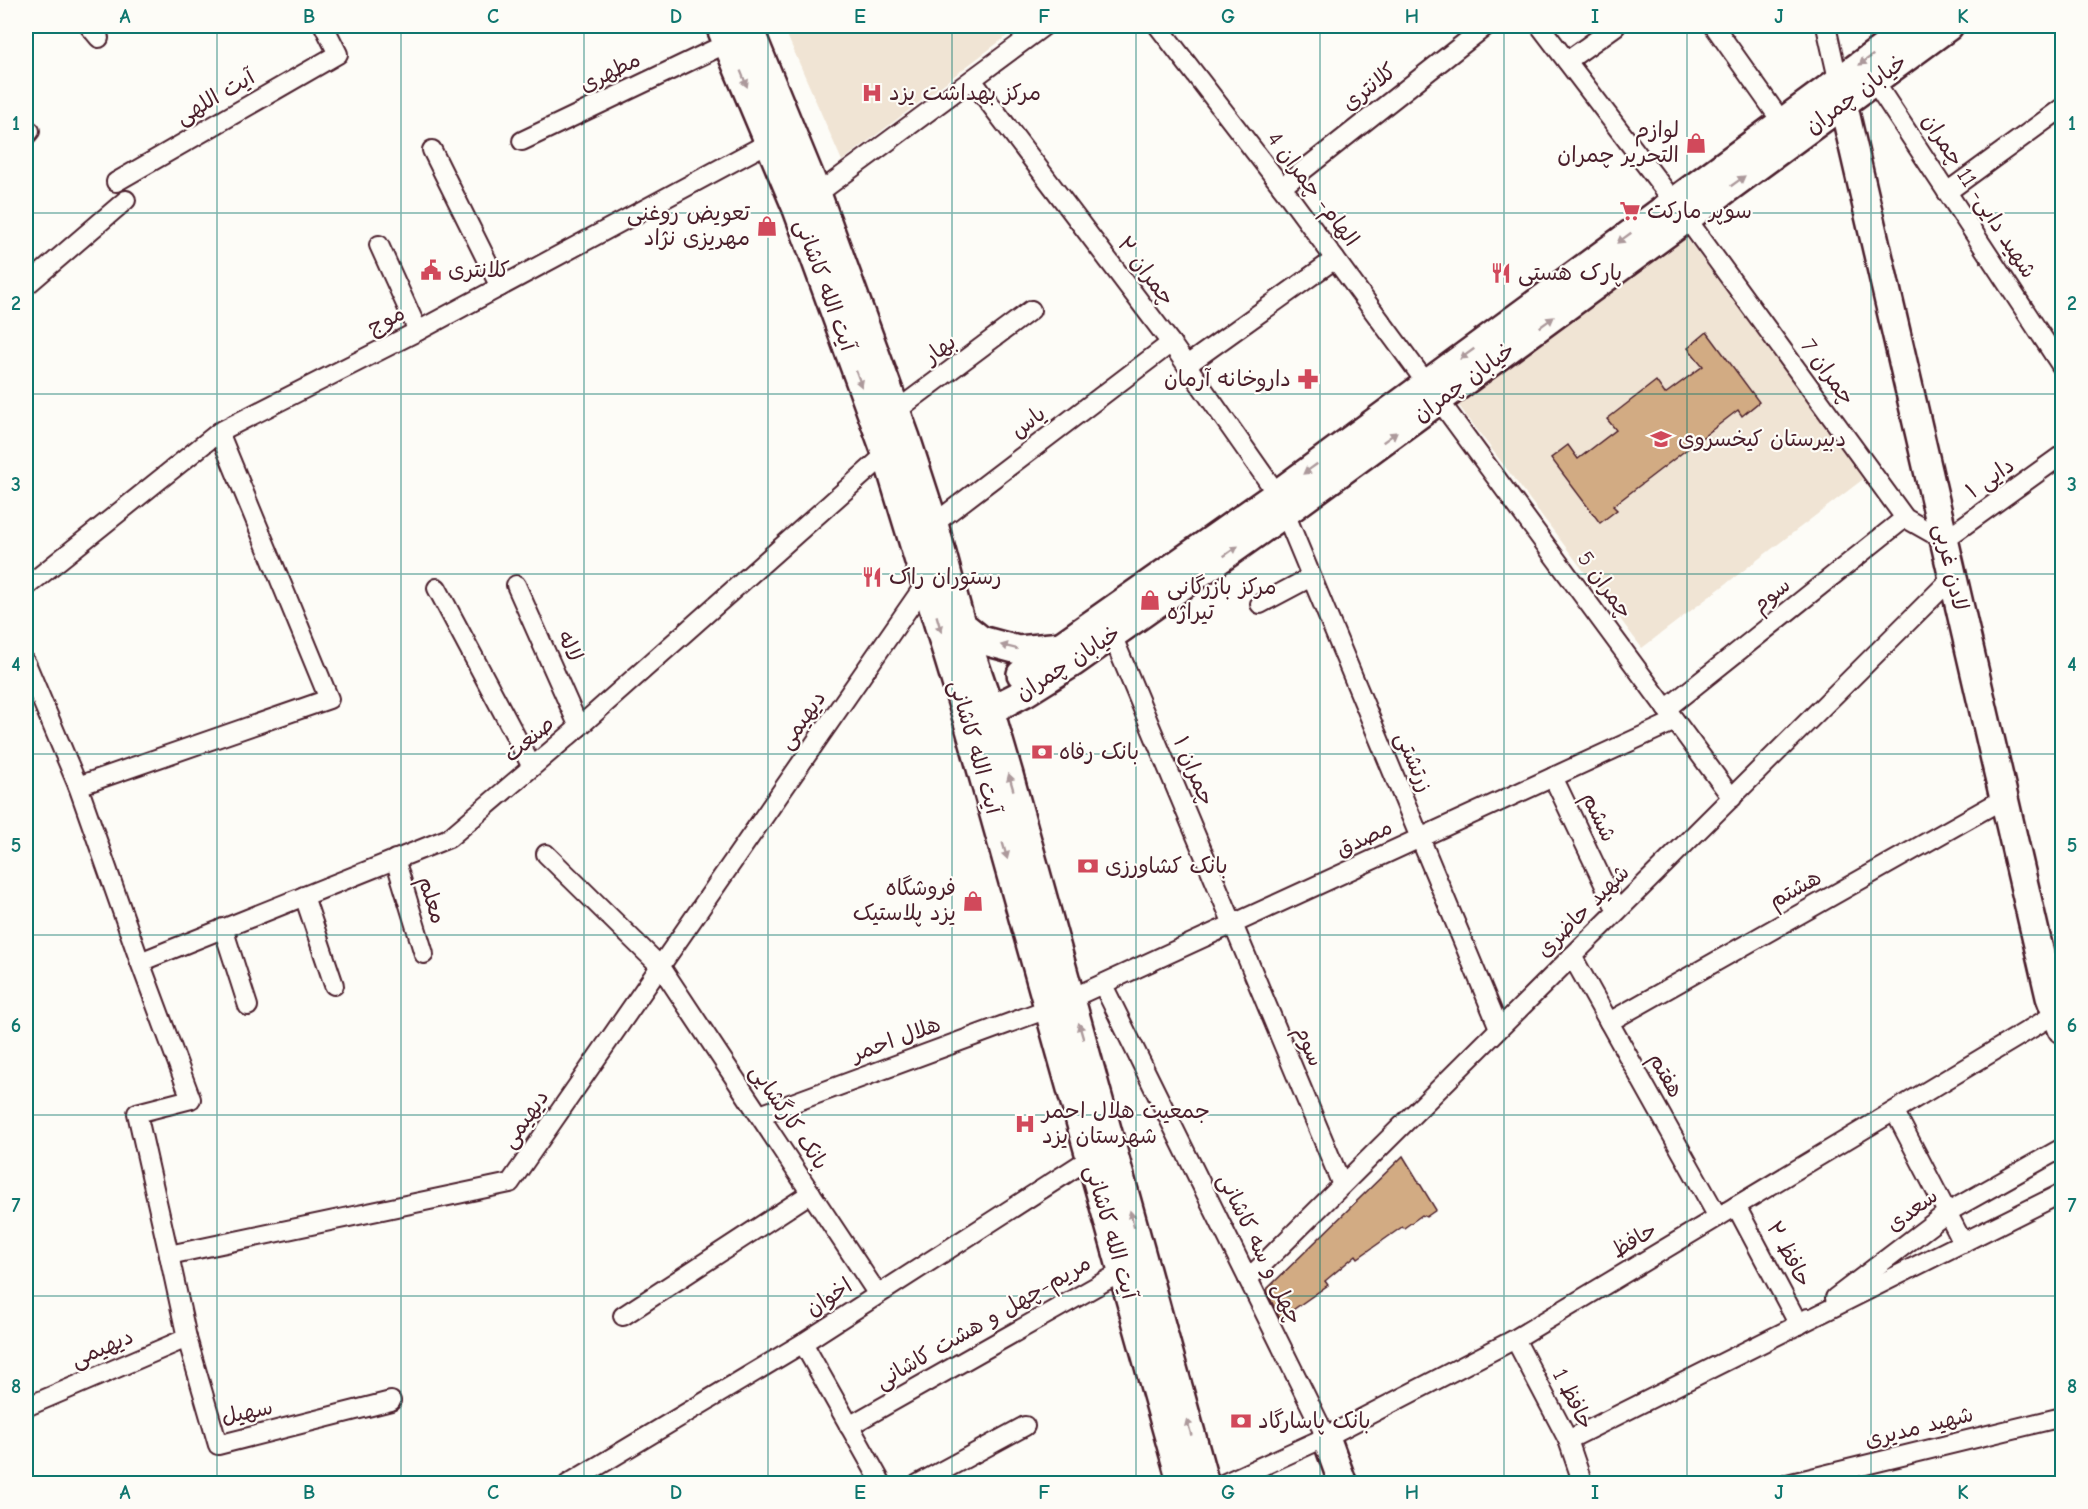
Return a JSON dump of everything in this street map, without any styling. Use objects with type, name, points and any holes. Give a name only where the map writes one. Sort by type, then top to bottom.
[{"type":"main road","name":"خیابان چمران","points":[[976,708],[1026,692],[1112,635],[1281,504],[1841,92],[1913,26]]},
{"type":"main road","name":"خیابان چمران","points":[[1680,210],[1782,122],[1841,92],[1874,81],[1949,26]]},
{"type":"main road","name":"آیت الله کاشانی","points":[[737,31],[807,201],[896,446],[924,532],[1061,1003],[1113,1145],[1132,1266],[1182,1484]]},
{"type":"main road","name":"لادن غربی","points":[[1841,92],[2004,798],[2058,1006]]},
{"type":"main road","name":"خیابان چمران","points":[[976,708],[1063,646],[1281,504]]},
{"type":"main road","name":"آیت الله کاشانی","points":[[936,575],[961,624],[976,708],[1002,750],[1061,1003],[1090,1159],[1132,1266],[1205,1484]]},
{"type":"main road","points":[[961,624],[981,640],[1018,650],[1063,646]]},
{"type":"main road","points":[[1002,750],[1012,715],[1026,692]]},
{"type":"main road","points":[[1326,1437],[1343,1484]]},
{"type":"street","name":"آیت اللهی","points":[[116,182],[338,54],[324,26]]},
{"type":"street","points":[[807,201],[1044,26]]},
{"type":"street","name":"الهام- چمران 4","points":[[1158,26],[1282,187],[1433,392]]},
{"type":"street","name":"کلانتری","points":[[1282,187],[1486,26]]},
{"type":"street","name":"چمران 7","points":[[1540,26],[1680,210],[1905,518],[1944,540]]},
{"type":"street","points":[[1567,61],[1616,26]]},
{"type":"street","points":[[1714,26],[1782,122]]},
{"type":"street","points":[[1826,26],[1841,92]]},
{"type":"street","name":"مطهری","points":[[522,141],[737,31]]},
{"type":"street","name":"چمران ۲","points":[[972,80],[1171,343],[1281,504]]},
{"type":"street","name":"شهید دایی- 11 چمران","points":[[1874,81],[2062,368]]},
{"type":"street","points":[[1947,192],[2062,108]]},
{"type":"street","name":"موج","points":[[26,587],[219,432],[418,331],[780,136]]},
{"type":"street","points":[[432,150],[500,287]]},
{"type":"street","points":[[26,286],[126,200]]},
{"type":"street","points":[[379,244],[418,331]]},
{"type":"street","points":[[1187,365],[1335,259]]},
{"type":"street","name":"بهار","points":[[886,418],[1031,310]]},
{"type":"street","name":"یاس","points":[[924,532],[1171,343]]},
{"type":"street","name":"چمران 5","points":[[1433,392],[1732,798]]},
{"type":"street","points":[[78,786],[329,699],[219,432]]},
{"type":"street","name":"صنعت","points":[[140,962],[449,838],[579,727],[896,446]]},
{"type":"street","name":"دایی ۱","points":[[1944,540],[2062,456]]},
{"type":"street","name":"زرتشتی","points":[[1281,504],[1499,1028]]},
{"type":"street","name":"سوم","points":[[1671,715],[1905,518]]},
{"type":"street","name":"دیهیمی","points":[[169,1256],[510,1183],[936,575]]},
{"type":"street","points":[[1260,604],[1311,577]]},
{"type":"street","name":"شهید حاضری","points":[[1248,1279],[1953,577]]},
{"type":"street","name":"لاله","points":[[516,585],[579,727]]},
{"type":"street","points":[[437,588],[532,767]]},
{"type":"street","name":"چمران ۱","points":[[1112,635],[1233,925]]},
{"type":"street","points":[[26,663],[78,786],[191,1099],[136,1113],[187,1338]]},
{"type":"street","name":"مصدق","points":[[1061,1003],[1553,777],[1671,715]]},
{"type":"street","name":"ششم","points":[[1553,777],[1617,911]]},
{"type":"street","name":"هشتم","points":[[1609,1022],[2004,798]]},
{"type":"street","name":"بانک کارگشایی","points":[[546,854],[661,967],[878,1293]]},
{"type":"street","name":"معلم","points":[[395,859],[424,954]]},
{"type":"street","points":[[304,896],[334,985]]},
{"type":"street","name":"سوم","points":[[1233,925],[1342,1185]]},
{"type":"street","points":[[223,928],[248,1006]]},
{"type":"street","name":"هفتم","points":[[1572,956],[1718,1217]]},
{"type":"street","name":"چهل و سه کاشانی","points":[[1103,985],[1326,1437]]},
{"type":"street","name":"هلال احمر","points":[[760,1115],[1061,1003]]},
{"type":"street","name":"حافظ","points":[[1223,1484],[1326,1437],[1515,1339],[1895,1112],[2058,1006]]},
{"type":"street","points":[[1895,1112],[1963,1243]]},
{"type":"street","name":"اخوان","points":[[568,1484],[803,1343],[1113,1145]]},
{"type":"street","name":"سعدی","points":[[1799,1324],[1948,1212],[2062,1148]]},
{"type":"street","name":"سعدی","points":[[1568,1440],[2062,1193]]},
{"type":"street","points":[[623,1316],[811,1194]]},
{"type":"street","name":"حافظ ۲","points":[[1736,1206],[1799,1324]]},
{"type":"street","name":"مریم-چهل و هشت کاشانی","points":[[849,1426],[1132,1266]]},
{"type":"street","name":"دیهیمی","points":[[26,1407],[187,1338]]},
{"type":"street","name":"سهیل","points":[[187,1338],[218,1445],[391,1401]]},
{"type":"street","name":"حافظ 1","points":[[1515,1339],[1568,1440],[1584,1484]]},
{"type":"street","points":[[803,1343],[882,1484]]},
{"type":"street","name":"شهید مدیری","points":[[1787,1484],[2062,1417]]},
{"type":"street","points":[[918,1484],[1025,1426]]},
{"type":"shaded area","name":"مرکز بهداشت یزد","points":[[783,26],[1020,26],[842,161]]},
{"type":"shaded area","name":"دبیرستان کیخسروی","points":[[1682,232],[1866,477],[1642,648],[1456,402]]},
{"type":"building","points":[[1707,332],[1759,402],[1742,416],[1738,410],[1613,506],[1617,510],[1600,523],[1551,458],[1568,445],[1578,459],[1616,430],[1607,419],[1656,381],[1665,394],[1703,366],[1688,348]]},
{"type":"building","points":[[1403,1156],[1436,1210],[1402,1227],[1358,1258],[1356,1255],[1325,1281],[1328,1285],[1280,1319],[1266,1290]]},
{"type":"place","name":"مرکز بهداشت یزد","points":[[872,93]]},
{"type":"place","name":"لوازم التحریر چمران","points":[[1696,143]]},
{"type":"place","name":"سوپر مارکت","points":[[1630,211]]},
{"type":"place","name":"تعویض روغنی مهریزی نژاد","points":[[767,226]]},
{"type":"place","name":"کلانتری","points":[[431,270]]},
{"type":"place","name":"پارک هستی","points":[[1501,273]]},
{"type":"place","name":"داروخانه آرمان","points":[[1308,379]]},
{"type":"place","name":"دبیرستان کیخسروی","points":[[1661,439]]},
{"type":"place","name":"رستوران راک","points":[[872,577]]},
{"type":"place","name":"مرکز بازرگانی تیراژه","points":[[1150,600]]},
{"type":"place","name":"بانک رفاه","points":[[1042,752]]},
{"type":"place","name":"بانک کشاورزی","points":[[1088,866]]},
{"type":"place","name":"فروشگاه یزد پلاستیک","points":[[973,901]]},
{"type":"place","name":"جمعیت هلال احمر شهرستان یزد","points":[[1025,1124]]},
{"type":"place","name":"بانک پاسارگاد","points":[[1241,1421]]}]
